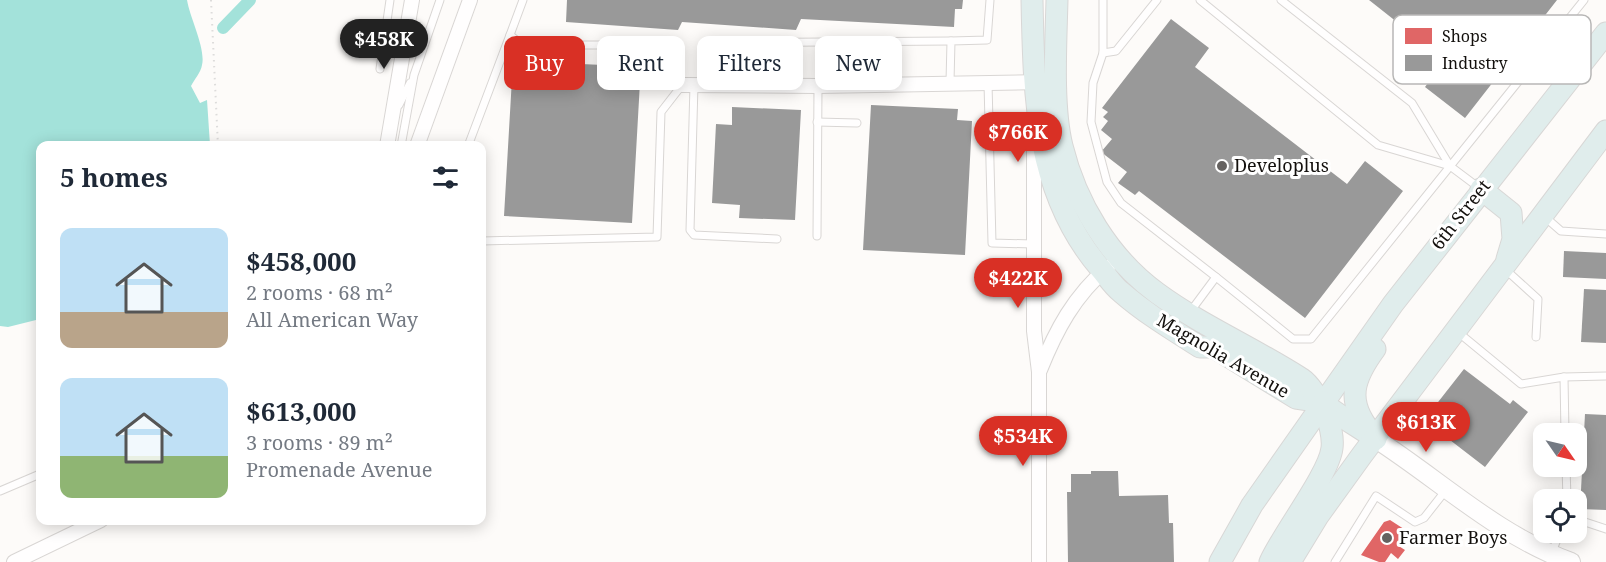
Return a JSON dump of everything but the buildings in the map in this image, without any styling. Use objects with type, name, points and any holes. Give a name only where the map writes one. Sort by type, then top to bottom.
[{"type":"main road","name":"Magnolia Avenue","points":[[1032,0],[1034,82],[1041,145],[1059,203],[1087,253],[1119,291],[1200,347],[1213,347],[1296,398],[1323,402]]},
{"type":"main road","name":"Magnolia Avenue","points":[[1057,0],[1062,145],[1079,194],[1105,240],[1134,275],[1188,314],[1305,381],[1323,402],[1376,439]]},
{"type":"main road","name":"6th Street","points":[[1591,52],[1606,33]]},
{"type":"main road","name":"6th Street","points":[[1323,402],[1435,248],[1565,84]]},
{"type":"main road","points":[[1290,562],[1318,516],[1606,130]]},
{"type":"main road","points":[[1481,189],[1511,213],[1513,239],[1504,268]]},
{"type":"main road","points":[[1435,248],[1416,294],[1366,361],[1354,389],[1357,415],[1376,439],[1482,516],[1571,562]]},
{"type":"main road","points":[[1200,347],[1209,358],[1279,398],[1293,412],[1291,431],[1267,468],[1252,505]]},
{"type":"main road","points":[[1220,562],[1252,505],[1323,402]]},
{"type":"main road","points":[[1270,562],[1324,470],[1332,449],[1331,430],[1323,402]]},
{"type":"street","points":[[388,141],[412,0]]},
{"type":"street","points":[[419,141],[470,0]]},
{"type":"street","points":[[902,83],[1058,81]]},
{"type":"street","points":[[1034,82],[1033,244],[1034,331],[1039,372],[1039,562]]},
{"type":"street","points":[[693,85],[815,86]]},
{"type":"street","points":[[1039,372],[1063,319],[1076,299],[1119,258]]},
{"type":"street","points":[[14,562],[91,525]]},
{"type":"lane","points":[[380,69],[390,0]]},
{"type":"lane","points":[[392,119],[414,75],[440,0]]},
{"type":"lane","points":[[470,141],[498,60],[523,0]]},
{"type":"lane","points":[[777,239],[694,235],[690,230],[693,85],[708,43],[987,40],[990,0]]},
{"type":"lane","points":[[1103,0],[1103,53],[1093,83],[1091,122],[1107,182],[1121,203],[1293,339],[1311,339],[1516,84]]},
{"type":"lane","points":[[1103,53],[1116,51],[1157,0]]},
{"type":"lane","points":[[1200,0],[1378,145],[1450,166],[1481,189]]},
{"type":"lane","points":[[1281,0],[1412,103],[1450,166]]},
{"type":"lane","points":[[1572,15],[1584,0]]},
{"type":"lane","points":[[510,35],[522,45],[651,45],[693,85]]},
{"type":"lane","points":[[950,82],[951,41]]},
{"type":"lane","points":[[402,141],[414,75]]},
{"type":"lane","points":[[988,82],[992,243],[1033,244]]},
{"type":"lane","points":[[486,241],[657,237],[660,112],[693,85]]},
{"type":"lane","points":[[816,236],[818,90]]},
{"type":"lane","points":[[817,122],[857,123]]},
{"type":"lane","points":[[1543,215],[1561,231],[1606,234]]},
{"type":"lane","points":[[1504,268],[1538,299],[1536,338]]},
{"type":"lane","points":[[1188,314],[1216,277]]},
{"type":"lane","points":[[1456,332],[1521,384],[1564,377],[1606,376]]},
{"type":"lane","points":[[1564,377],[1565,423]]},
{"type":"lane","points":[[0,491],[36,476]]},
{"type":"lane","points":[[1335,562],[1376,496],[1415,522],[1424,518],[1446,490]]},
{"type":"lane","points":[[1587,523],[1606,529]]},
{"type":"lane","points":[[1552,554],[1556,543]]},
{"type":"path","points":[[211,0],[218,141]]},
{"type":"water","points":[[0,0],[187,0],[203,58],[200,70],[191,86],[200,103],[207,100],[210,141],[36,141],[36,320],[8,327],[0,326]]},
{"type":"waterway","points":[[223,28],[250,0]]},
{"type":"place","name":"Developlus","points":[[1222,166]]},
{"type":"place","name":"Farmer Boys","points":[[1387,538]]}]
